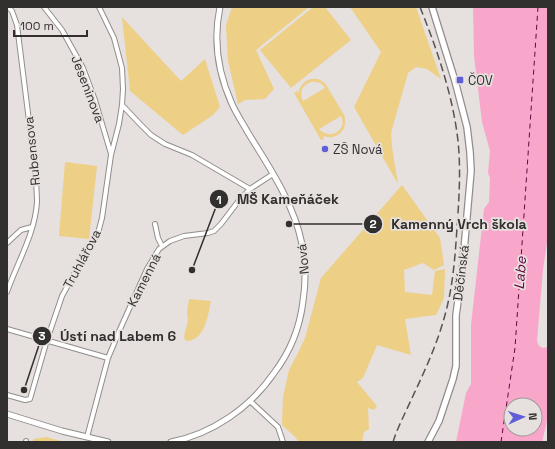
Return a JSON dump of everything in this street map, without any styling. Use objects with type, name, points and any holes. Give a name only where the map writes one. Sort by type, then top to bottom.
[{"type":"main road","name":"Děčínská","points":[[428,442],[440,421],[456,366],[456,315],[462,273],[471,171],[467,127],[457,86],[432,7]]},
{"type":"street","name":"Rubensova","points":[[7,292],[27,244],[37,203],[36,177],[17,25],[12,11],[8,7]]},
{"type":"street","name":"Jeseninova","points":[[44,7],[62,30],[83,68],[95,100],[111,155]]},
{"type":"street","name":"Truhlářova","points":[[7,395],[25,400],[30,399],[47,340],[62,296],[98,233],[102,218],[111,155],[119,124],[123,89],[122,68],[114,38],[99,7]]},
{"type":"street","name":"Nová","points":[[171,442],[196,435],[222,422],[239,411],[262,389],[272,377],[288,351],[297,328],[304,296],[305,275],[300,234],[290,206],[273,174],[232,106],[225,87],[219,66],[217,46],[217,27],[220,7]]},
{"type":"street","points":[[122,105],[151,135],[165,144],[192,155],[250,189]]},
{"type":"street","name":"Kamenná","points":[[108,358],[147,269],[159,249],[170,241],[184,236],[214,231],[250,189],[273,174]]},
{"type":"street","name":"Kamenná","points":[[155,224],[158,238],[162,246]]},
{"type":"street","points":[[7,243],[21,230],[32,227]]},
{"type":"street","points":[[7,330],[108,358],[87,437]]},
{"type":"street","points":[[250,401],[278,427],[283,442]]},
{"type":"street","points":[[7,414],[108,442]]},
{"type":"shaded area","points":[[232,7],[309,7],[256,50],[274,89],[265,99],[245,100],[238,104],[228,61],[226,25]]},
{"type":"shaded area","points":[[313,7],[325,7],[351,40],[291,88],[260,50]]},
{"type":"shaded area","points":[[350,7],[416,7],[441,79],[427,69],[416,67],[408,73],[391,133],[398,184],[354,107],[381,52]]},
{"type":"shaded area","points":[[122,17],[181,81],[205,59],[220,107],[213,115],[183,135],[130,91]]},
{"type":"shaded area","points":[[310,79],[318,79],[325,83],[344,115],[345,125],[341,133],[333,137],[323,136],[324,139],[321,140],[294,93],[297,91],[298,94],[302,85]],"holes":[[[311,82],[319,83],[325,88],[303,101],[301,95],[302,89],[305,85]],[[341,116],[343,121],[342,126],[337,132],[328,134],[319,129]]]},
{"type":"shaded area","points":[[65,162],[97,166],[89,239],[59,236]]},
{"type":"shaded area","points":[[402,185],[440,238],[444,265],[434,270],[423,263],[404,270],[405,292],[432,295],[435,271],[445,269],[444,298],[436,315],[405,319],[411,355],[377,345],[363,378],[357,382],[377,406],[374,410],[368,408],[369,429],[364,432],[362,442],[299,442],[282,425],[283,397],[289,370],[305,338],[321,278]]},
{"type":"shaded area","points":[[189,299],[211,301],[205,326],[198,336],[188,341],[185,340],[184,336],[188,321],[187,312]]},
{"type":"shaded area","points":[[46,437],[65,442],[32,442],[34,439]]},
{"type":"water","name":"Labe","points":[[473,7],[548,7],[548,236],[543,270],[537,341],[539,346],[543,348],[548,347],[548,417],[542,442],[456,442],[466,393],[471,384],[471,325],[484,209],[489,202],[490,178],[488,173],[490,151],[482,122],[474,56]]},
{"type":"ferry route","points":[[501,442],[515,348],[538,7]]},
{"type":"railway","points":[[393,442],[429,360],[445,315],[453,272],[460,174],[456,124],[448,90],[438,56],[420,7]]},
{"type":"place","name":"ČOV","points":[[460,80]]},
{"type":"place","name":"ZŠ Nová","points":[[325,149]]},
{"type":"place","name":"Kamenný Vrch škola","points":[[289,224]]},
{"type":"place","name":"MŠ Kameňáček","points":[[192,270]]},
{"type":"place","name":"Ústí nad Labem 6","points":[[24,390]]}]
